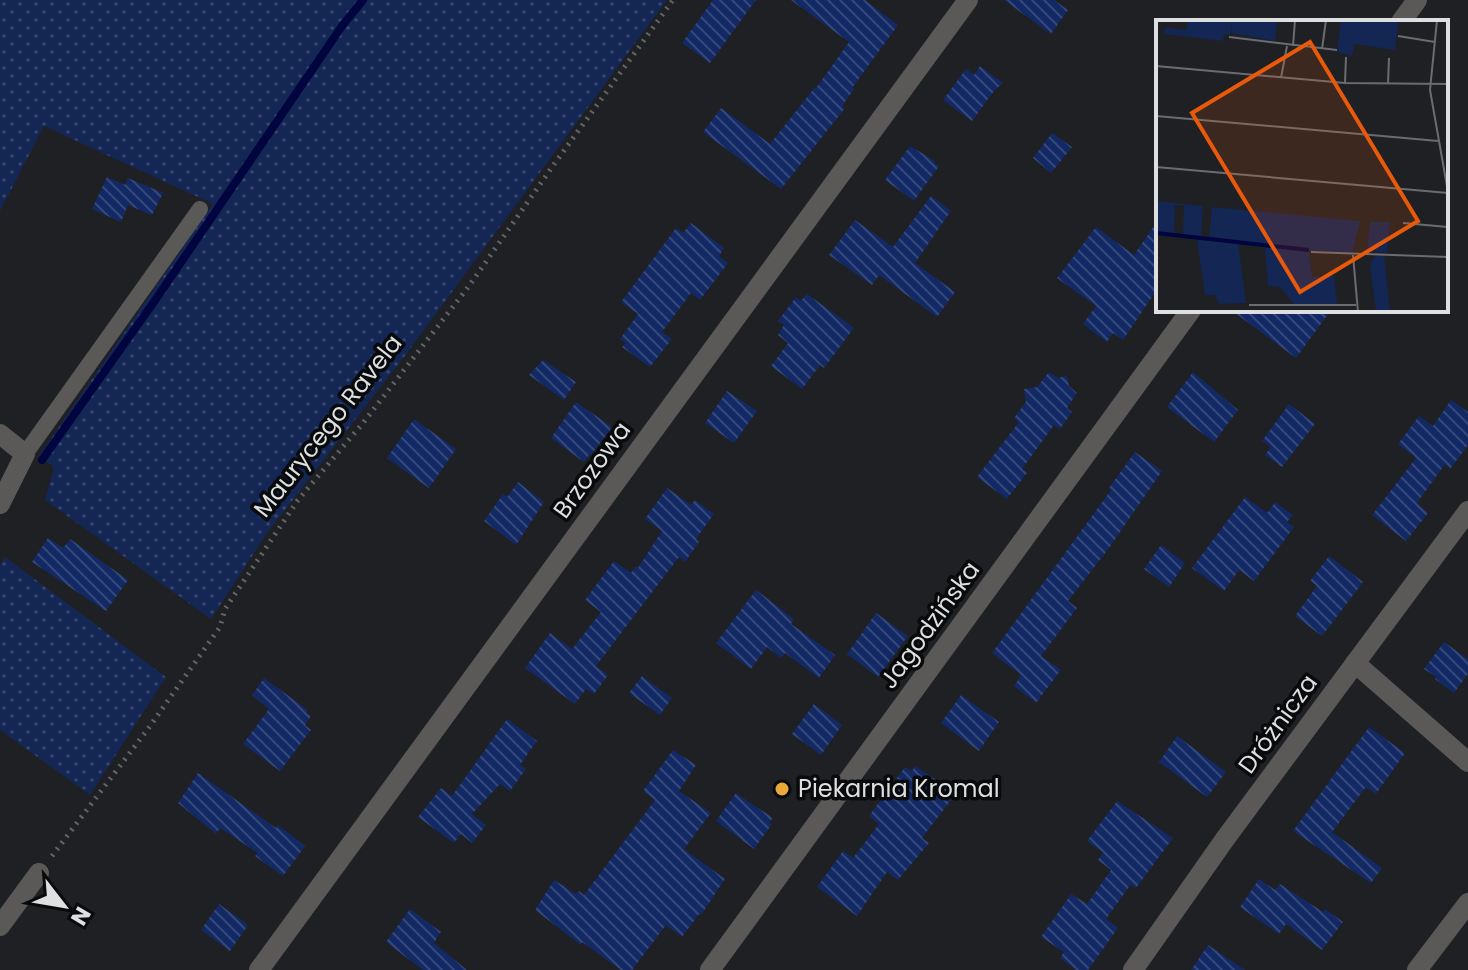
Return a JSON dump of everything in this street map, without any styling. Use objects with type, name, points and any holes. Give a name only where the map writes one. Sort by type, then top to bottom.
[{"type":"street","name":"Brzozowa","points":[[259,970],[968,0]]},
{"type":"street","points":[[1402,20],[1417,0]]},
{"type":"street","name":"Jagodzińska","points":[[710,970],[1190,312]]},
{"type":"street","points":[[0,434],[25,454],[0,504]]},
{"type":"street","name":"Dróżnicza","points":[[1133,970],[1225,839],[1468,511]]},
{"type":"street","points":[[1355,663],[1468,762]]},
{"type":"street","points":[[0,926],[39,873]]},
{"type":"street","points":[[1417,970],[1468,903]]},
{"type":"lane","points":[[25,454],[200,209]]},
{"type":"path","name":"Maurycego Ravela","points":[[39,873],[220,627],[225,609],[298,500],[363,423],[469,286],[673,0]]},
{"type":"shaded area","points":[[0,0],[667,0],[404,357],[267,533],[211,619],[45,500],[54,467],[39,456],[213,204],[44,126],[0,211]]},
{"type":"shaded area","points":[[5,557],[166,677],[90,795],[0,730],[0,565]]},
{"type":"building","points":[[713,0],[756,0],[710,63],[682,43]]},
{"type":"building","points":[[791,0],[865,0],[898,25],[852,88],[842,106],[845,108],[781,189],[703,132],[721,108],[770,144],[849,42]]},
{"type":"building","points":[[1004,0],[1054,0],[1068,10],[1051,34]]},
{"type":"building","points":[[980,66],[1003,83],[972,121],[943,100],[966,69],[974,75]]},
{"type":"building","points":[[1052,133],[1072,147],[1051,173],[1033,158]]},
{"type":"building","points":[[910,146],[939,166],[914,201],[885,180]]},
{"type":"building","points":[[107,177],[125,185],[128,178],[163,193],[152,215],[128,205],[121,222],[92,209]]},
{"type":"building","points":[[931,196],[951,211],[915,263],[955,292],[937,317],[879,275],[872,285],[829,255],[855,220],[893,247]]},
{"type":"building","points":[[691,223],[724,248],[719,256],[728,263],[700,300],[691,293],[662,332],[672,339],[650,367],[622,347],[626,343],[620,339],[638,314],[621,302],[676,228],[683,233]]},
{"type":"building","points":[[1156,223],[1156,291],[1123,340],[1113,333],[1107,342],[1083,324],[1096,306],[1057,278],[1096,227],[1134,255]]},
{"type":"building","points":[[807,294],[854,328],[824,368],[820,365],[802,389],[771,366],[788,343],[778,335],[784,325],[778,321],[796,297],[801,301]]},
{"type":"building","points":[[1234,312],[1330,312],[1296,358]]},
{"type":"building","points":[[543,360],[576,382],[564,400],[529,375]]},
{"type":"building","points":[[1049,372],[1058,378],[1067,376],[1069,386],[1077,393],[1067,408],[1072,412],[1060,429],[1054,425],[1022,469],[1027,473],[1007,499],[977,477],[1019,422],[1014,418],[1026,402],[1024,389],[1037,387]]},
{"type":"building","points":[[1193,372],[1238,410],[1214,442],[1167,407]]},
{"type":"building","points":[[727,391],[757,411],[734,443],[705,423]]},
{"type":"building","points":[[1451,400],[1468,412],[1468,445],[1450,469],[1445,464],[1417,503],[1428,513],[1406,541],[1372,515],[1416,458],[1398,444],[1419,416],[1433,426]]},
{"type":"building","points":[[576,402],[612,427],[584,462],[551,438]]},
{"type":"building","points":[[1289,404],[1315,424],[1282,467],[1265,455],[1271,447],[1262,441]]},
{"type":"building","points":[[414,419],[456,449],[429,488],[387,458]]},
{"type":"building","points":[[1135,452],[1162,471],[1068,601],[1077,608],[1041,656],[1061,670],[1036,703],[1014,686],[1021,675],[992,653],[1111,490],[1109,488]]},
{"type":"building","points":[[518,482],[544,502],[516,545],[484,521],[503,494],[507,497]]},
{"type":"building","points":[[667,488],[691,505],[695,500],[714,514],[696,539],[699,542],[685,562],[679,557],[596,666],[608,675],[594,694],[586,689],[575,704],[525,668],[550,633],[572,649],[601,612],[585,600],[614,561],[631,573],[636,566],[638,568],[662,531],[645,519]]},
{"type":"building","points":[[1245,497],[1267,513],[1275,502],[1293,515],[1287,522],[1294,527],[1254,581],[1239,570],[1224,591],[1192,568]]},
{"type":"building","points":[[48,538],[63,548],[70,539],[128,580],[106,611],[32,562]]},
{"type":"building","points":[[1161,545],[1185,563],[1169,587],[1144,569]]},
{"type":"building","points":[[1329,556],[1363,582],[1322,636],[1295,616],[1317,586],[1310,581]]},
{"type":"building","points":[[756,590],[794,619],[791,624],[835,655],[819,678],[785,653],[781,658],[767,647],[751,669],[716,643]]},
{"type":"building","points":[[876,613],[908,636],[878,677],[847,654]]},
{"type":"building","points":[[1444,642],[1468,659],[1468,674],[1454,693],[1424,669]]},
{"type":"building","points":[[642,676],[672,698],[660,715],[629,693]]},
{"type":"building","points":[[264,678],[308,710],[306,713],[311,716],[305,725],[311,730],[280,771],[243,744],[269,709],[252,695]]},
{"type":"building","points":[[961,695],[999,722],[979,751],[941,723]]},
{"type":"building","points":[[814,704],[842,725],[821,755],[792,734]]},
{"type":"building","points":[[507,719],[537,741],[520,765],[526,769],[510,791],[500,784],[472,814],[486,825],[472,843],[461,834],[454,843],[418,817],[441,788],[452,796]]},
{"type":"building","points":[[1369,727],[1405,753],[1376,794],[1366,787],[1332,832],[1382,868],[1371,883],[1293,831]]},
{"type":"building","points":[[1177,736],[1226,772],[1207,797],[1159,762]]},
{"type":"building","points":[[673,750],[696,765],[679,791],[711,813],[684,849],[725,879],[682,937],[666,925],[632,970],[621,970],[535,910],[554,880],[576,894],[579,891],[584,895],[655,800],[643,791]]},
{"type":"building","points":[[915,766],[954,796],[922,838],[929,843],[898,880],[887,872],[857,916],[817,887],[843,851],[853,858],[879,824],[869,816],[905,767],[912,771]]},
{"type":"building","points":[[198,773],[305,846],[283,876],[255,856],[258,853],[220,828],[216,834],[178,803]]},
{"type":"building","points":[[736,793],[773,818],[754,849],[716,821]]},
{"type":"building","points":[[1117,801],[1173,838],[1136,888],[1131,884],[1106,919],[1118,928],[1088,970],[1076,970],[1060,958],[1064,952],[1041,937],[1071,894],[1087,904],[1111,870],[1098,860],[1103,853],[1087,841]]},
{"type":"building","points":[[1259,879],[1275,890],[1280,884],[1343,922],[1322,950],[1286,924],[1279,934],[1240,907]]},
{"type":"building","points":[[219,904],[248,925],[230,951],[201,930]]},
{"type":"building","points":[[410,909],[441,932],[434,943],[467,970],[423,970],[386,942]]},
{"type":"building","points":[[1208,945],[1245,970],[1191,970]]},
{"type":"waterway","points":[[42,460],[363,0]]},
{"type":"place","name":"Piekarnia Kromal","points":[[782,789]]}]
